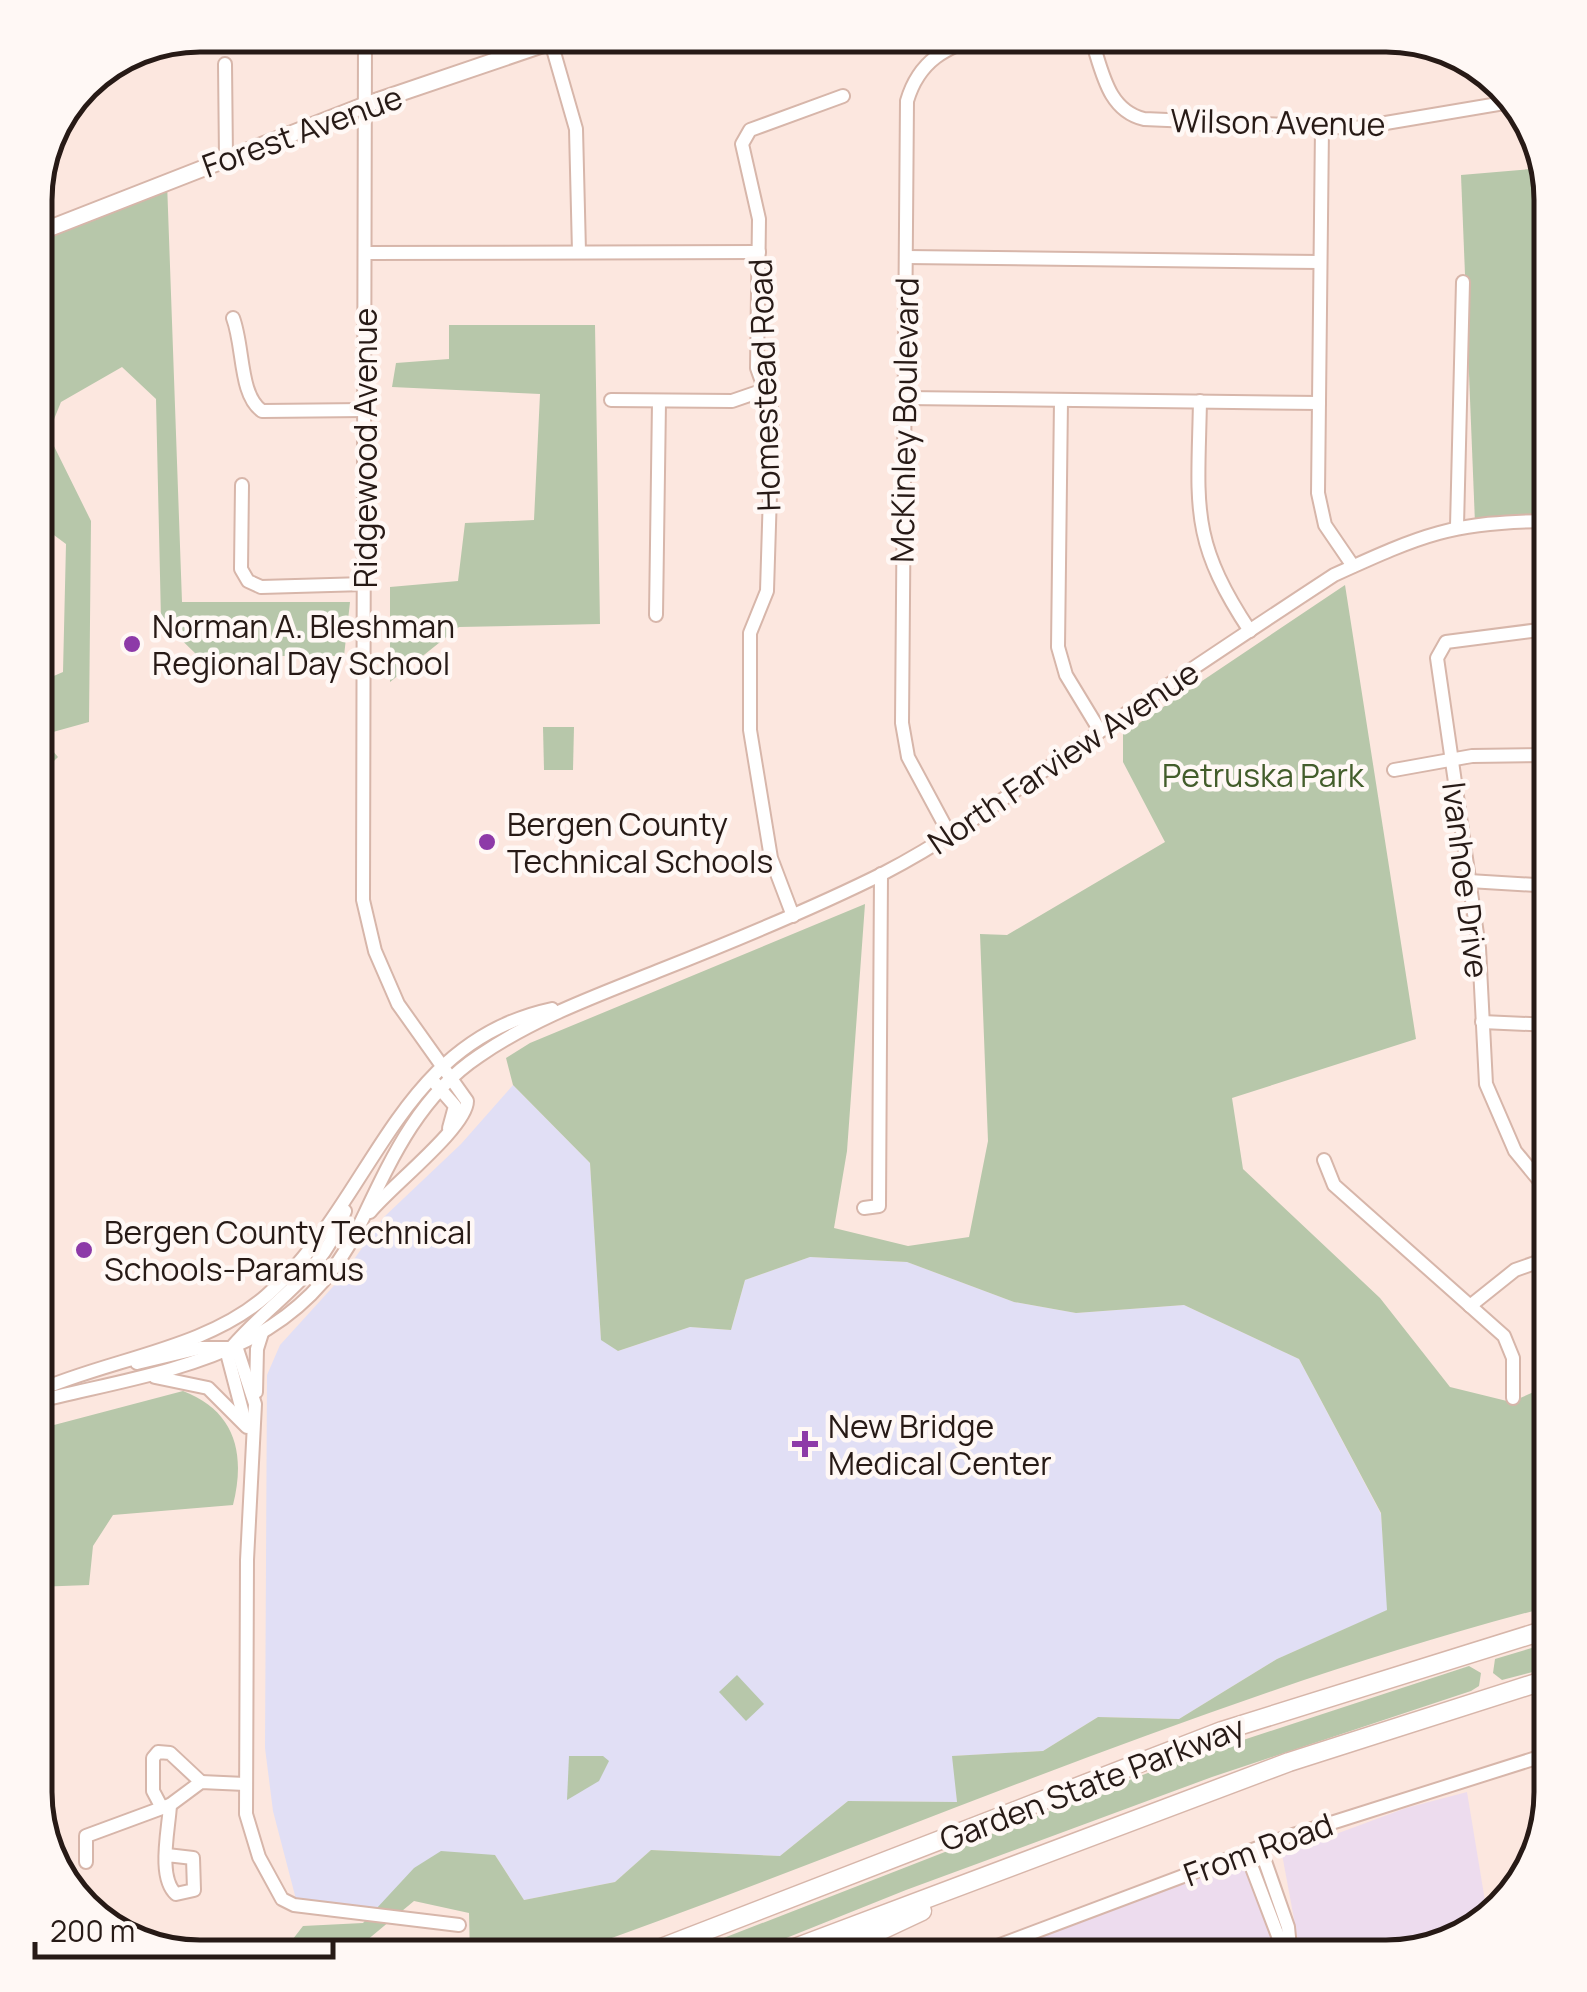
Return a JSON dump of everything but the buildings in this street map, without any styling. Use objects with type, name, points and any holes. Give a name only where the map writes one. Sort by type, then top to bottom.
[{"type":"highway","name":"Garden State Parkway","points":[[682,1940],[1256,1719],[1534,1634]]},
{"type":"highway","name":"Garden State Parkway","points":[[816,1940],[1306,1756],[1534,1684]]},
{"type":"highway","points":[[858,1940],[984,1877]]},
{"type":"main road","name":"Forest Avenue","points":[[53,228],[365,105],[522,52]]},
{"type":"street","name":"Ridgewood Avenue","points":[[365,52],[363,900],[385,978],[440,1064],[452,1076]]},
{"type":"street","points":[[555,52],[576,130],[580,252]]},
{"type":"street","name":"McKinley Boulevard","points":[[945,53],[931,59],[908,97],[902,723],[908,757],[950,835]]},
{"type":"street","name":"Wilson Avenue","points":[[1096,53],[1111,96],[1134,117],[1322,127],[1391,125],[1499,104]]},
{"type":"street","points":[[225,64],[226,158]]},
{"type":"street","name":"Homestead Road","points":[[793,916],[771,858],[750,730],[750,633],[767,591],[769,564],[771,407],[757,356],[759,220],[743,136],[844,96]]},
{"type":"street","points":[[1322,127],[1320,508],[1332,540],[1352,566]]},
{"type":"street","points":[[366,254],[759,252]]},
{"type":"street","points":[[906,257],[1320,262]]},
{"type":"street","points":[[1457,526],[1464,282]]},
{"type":"street","points":[[233,318],[244,345],[248,396],[262,411],[366,410]]},
{"type":"street","points":[[611,400],[732,401],[764,390]]},
{"type":"street","points":[[904,398],[1319,403]]},
{"type":"street","points":[[1061,400],[1058,647],[1066,675],[1100,731]]},
{"type":"street","points":[[1200,401],[1198,506],[1204,546],[1220,586],[1250,631]]},
{"type":"street","points":[[656,615],[660,402]]},
{"type":"street","points":[[242,484],[241,569],[248,581],[260,587],[365,584]]},
{"type":"street","name":"North Farview Avenue","points":[[52,1388],[202,1333],[262,1300],[322,1238],[390,1128],[428,1078],[440,1064],[496,1026],[570,1005],[793,916],[882,874],[950,835],[1100,731],[1352,566],[1394,546],[1457,526],[1534,522]]},
{"type":"street","name":"Ivanhoe Drive","points":[[1534,631],[1442,645],[1437,658],[1479,948],[1490,1096],[1514,1150],[1534,1174]]},
{"type":"street","points":[[1394,770],[1450,758],[1534,756]]},
{"type":"street","points":[[864,1208],[879,1206],[882,874]]},
{"type":"street","points":[[1469,881],[1534,885]]},
{"type":"street","name":"North Farview Avenue","points":[[52,1391],[143,1375],[232,1350],[262,1332],[304,1300],[328,1274],[360,1226],[386,1167],[440,1087],[496,1044],[570,1005]]},
{"type":"street","points":[[1482,1022],[1534,1024]]},
{"type":"street","points":[[360,1226],[390,1188],[467,1110],[467,1101],[452,1076]]},
{"type":"street","points":[[428,1078],[455,1106],[446,1134]]},
{"type":"street","points":[[1324,1160],[1334,1184],[1506,1338],[1512,1358],[1513,1398]]},
{"type":"street","points":[[52,1390],[200,1348],[232,1350],[308,1278],[333,1239],[352,1190]]},
{"type":"street","points":[[1470,1306],[1516,1270],[1534,1264]]},
{"type":"street","points":[[262,1332],[257,1349],[250,1446],[245,1784],[250,1833],[282,1898],[294,1905],[459,1925]]},
{"type":"street","points":[[232,1350],[256,1404]]},
{"type":"street","points":[[232,1350],[250,1446]]},
{"type":"street","points":[[143,1375],[208,1388],[246,1427]]},
{"type":"street","points":[[167,1855],[166,1806],[153,1792],[153,1758],[158,1752],[170,1753],[201,1782]]},
{"type":"street","name":"From Road","points":[[1013,1940],[1253,1850],[1534,1760]]},
{"type":"street","points":[[86,1862],[86,1836],[166,1806],[201,1782],[245,1784]]},
{"type":"street","points":[[1253,1850],[1283,1940]]},
{"type":"shaded area","name":"New Bridge Medical Center","points":[[513,1085],[590,1163],[601,1339],[618,1351],[690,1327],[731,1330],[745,1280],[810,1257],[907,1262],[1014,1302],[1076,1313],[1184,1305],[1299,1359],[1381,1514],[1388,1610],[1277,1659],[1179,1719],[1098,1717],[1043,1751],[953,1756],[957,1802],[848,1801],[780,1856],[651,1850],[615,1882],[524,1900],[495,1855],[370,1916],[298,1907],[273,1811],[265,1748],[267,1375],[280,1345],[340,1279],[384,1217],[461,1144]]},
{"type":"shaded area","points":[[1467,1792],[1485,1902],[1443,1928],[1406,1938],[1298,1940],[1282,1854],[1406,1808]]},
{"type":"shaded area","points":[[1246,1852],[1280,1940],[1013,1940]]},
{"type":"green space","points":[[1530,169],[1534,201],[1534,521],[1475,523],[1461,175]]},
{"type":"green space","points":[[167,182],[182,602],[350,602],[344,656],[198,656],[161,620],[156,399],[122,367],[61,402],[53,422],[53,227]]},
{"type":"green space","points":[[449,325],[595,325],[600,624],[459,627],[390,682],[390,587],[458,581],[465,523],[534,520],[540,394],[392,387],[396,363],[449,359]]},
{"type":"green space","points":[[53,444],[91,521],[89,722],[53,732],[53,676],[63,672],[66,544],[53,534]]},
{"type":"green space","name":"Petruska Park","points":[[1345,585],[1416,1039],[1232,1098],[1243,1169],[1380,1298],[1450,1387],[1511,1402],[1534,1392],[1534,1611],[1425,1642],[1176,1725],[606,1940],[470,1940],[469,1913],[414,1901],[367,1940],[292,1940],[303,1926],[363,1923],[414,1868],[441,1851],[495,1855],[524,1900],[615,1882],[651,1850],[780,1856],[848,1801],[957,1802],[952,1756],[1043,1751],[1098,1717],[1179,1719],[1277,1659],[1387,1610],[1381,1513],[1299,1359],[1184,1305],[1076,1313],[1014,1302],[907,1262],[810,1257],[745,1280],[731,1330],[690,1327],[618,1351],[601,1340],[590,1163],[513,1085],[506,1058],[530,1043],[865,904],[847,1151],[834,1228],[908,1246],[969,1237],[988,1141],[980,934],[1007,935],[1165,842],[1123,762],[1123,734]]},
{"type":"green space","points":[[543,727],[574,727],[573,770],[544,770]]},
{"type":"green space","points":[[183,1391],[215,1410],[232,1436],[238,1468],[233,1505],[113,1515],[93,1546],[89,1585],[52,1586],[52,1425]]},
{"type":"green space","points":[[1534,1647],[1534,1672],[1502,1680],[1493,1673],[1495,1659]]},
{"type":"green space","points":[[1469,1666],[1481,1673],[1479,1686],[1471,1691],[1212,1777],[781,1940],[719,1940],[1176,1762]]},
{"type":"green space","points":[[737,1675],[764,1704],[746,1721],[719,1692]]},
{"type":"green space","points":[[569,1756],[603,1756],[609,1761],[599,1781],[567,1800]]},
{"type":"place","name":"Norman A. Bleshman Regional Day School","points":[[132,644]]},
{"type":"place","name":"Bergen County Technical Schools","points":[[487,842]]},
{"type":"place","name":"Bergen County Technical Schools-Paramus","points":[[84,1250]]},
{"type":"place","name":"New Bridge Medical Center","points":[[805,1444]]}]
